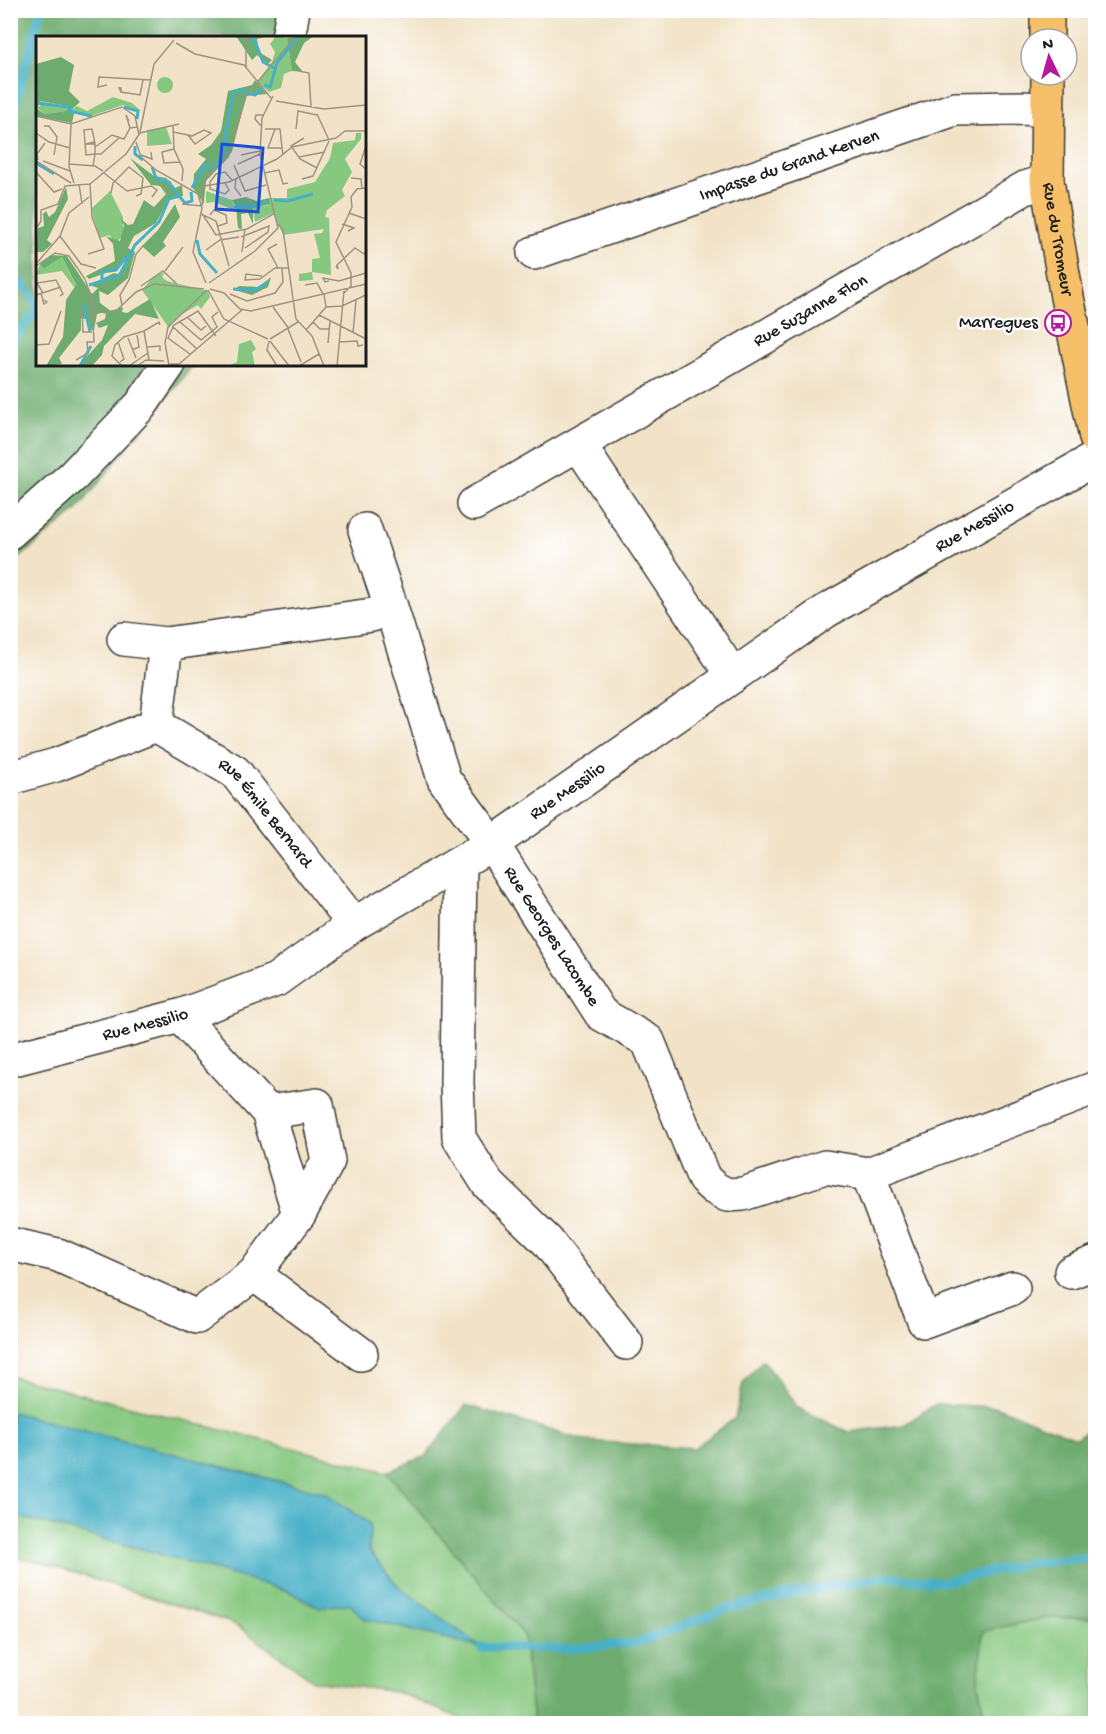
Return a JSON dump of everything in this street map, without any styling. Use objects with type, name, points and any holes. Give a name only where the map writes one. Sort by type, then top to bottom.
[{"type":"main road","points":[[1047,10],[1047,27]]},
{"type":"main road","name":"Rue du Tromeur","points":[[1048,87],[1047,181],[1095,438]]},
{"type":"main road","name":"Rue du Tromeur","points":[[1048,110],[1095,366]]},
{"type":"street","points":[[288,36],[293,10]]},
{"type":"street","name":"Impasse du Grand Kerven","points":[[534,253],[955,108],[1048,110]]},
{"type":"street","name":"Rue Suzanne Flon","points":[[474,504],[1025,188],[1047,181]]},
{"type":"street","points":[[10,532],[73,476],[141,405],[168,366]]},
{"type":"street","points":[[579,445],[733,676]]},
{"type":"street","name":"Rue Messilio","points":[[10,1060],[180,1016],[276,980],[354,924],[492,844],[826,611],[1095,458]]},
{"type":"street","name":"Rue Georges Lacombe","points":[[365,530],[444,779],[492,844],[601,1014],[648,1041],[704,1179],[714,1188],[727,1195],[743,1194],[825,1167],[868,1174],[1095,1088]]},
{"type":"street","points":[[124,639],[166,644],[372,615]]},
{"type":"street","points":[[10,778],[56,765],[156,725],[166,644]]},
{"type":"street","name":"Rue Émile Bernard","points":[[156,725],[235,772],[354,924]]},
{"type":"street","points":[[460,863],[457,1082],[459,1138],[488,1184],[547,1241],[626,1343]]},
{"type":"street","points":[[180,1016],[268,1112],[298,1214]]},
{"type":"street","points":[[10,1245],[58,1255],[198,1317],[254,1274],[298,1214],[328,1161],[316,1105],[268,1112]]},
{"type":"street","points":[[868,1174],[924,1321],[1013,1288]]},
{"type":"street","points":[[254,1274],[361,1354]]},
{"type":"green space","points":[[11,11],[305,11],[301,36],[36,36],[36,366],[192,366],[77,510],[11,565]]},
{"type":"green space","points":[[763,1360],[798,1408],[848,1432],[904,1425],[936,1404],[997,1407],[1076,1438],[1095,1423],[1095,1618],[1044,1618],[983,1631],[978,1684],[986,1723],[533,1723],[524,1635],[387,1472],[426,1456],[466,1405],[586,1441],[694,1448],[735,1418],[743,1383]]},
{"type":"green space","points":[[10,1376],[387,1472],[524,1635],[533,1723],[471,1723],[397,1692],[314,1681],[235,1624],[40,1562],[11,1556]]},
{"type":"green space","points":[[1044,1618],[1095,1618],[1095,1723],[986,1723],[978,1684],[983,1631]]},
{"type":"water","points":[[11,1412],[325,1493],[370,1524],[369,1551],[399,1587],[481,1647],[365,1619],[349,1604],[319,1607],[288,1591],[11,1515]]},
{"type":"waterway","points":[[10,125],[41,10]]},
{"type":"waterway","points":[[10,275],[27,289],[36,304]]},
{"type":"waterway","points":[[10,348],[14,339],[36,312]]},
{"type":"waterway","points":[[481,1647],[570,1649],[637,1643],[729,1608],[795,1593],[885,1577],[943,1582],[1031,1563],[1096,1557]]},
{"type":"place","name":"Marregues","points":[[1058,323]]}]
